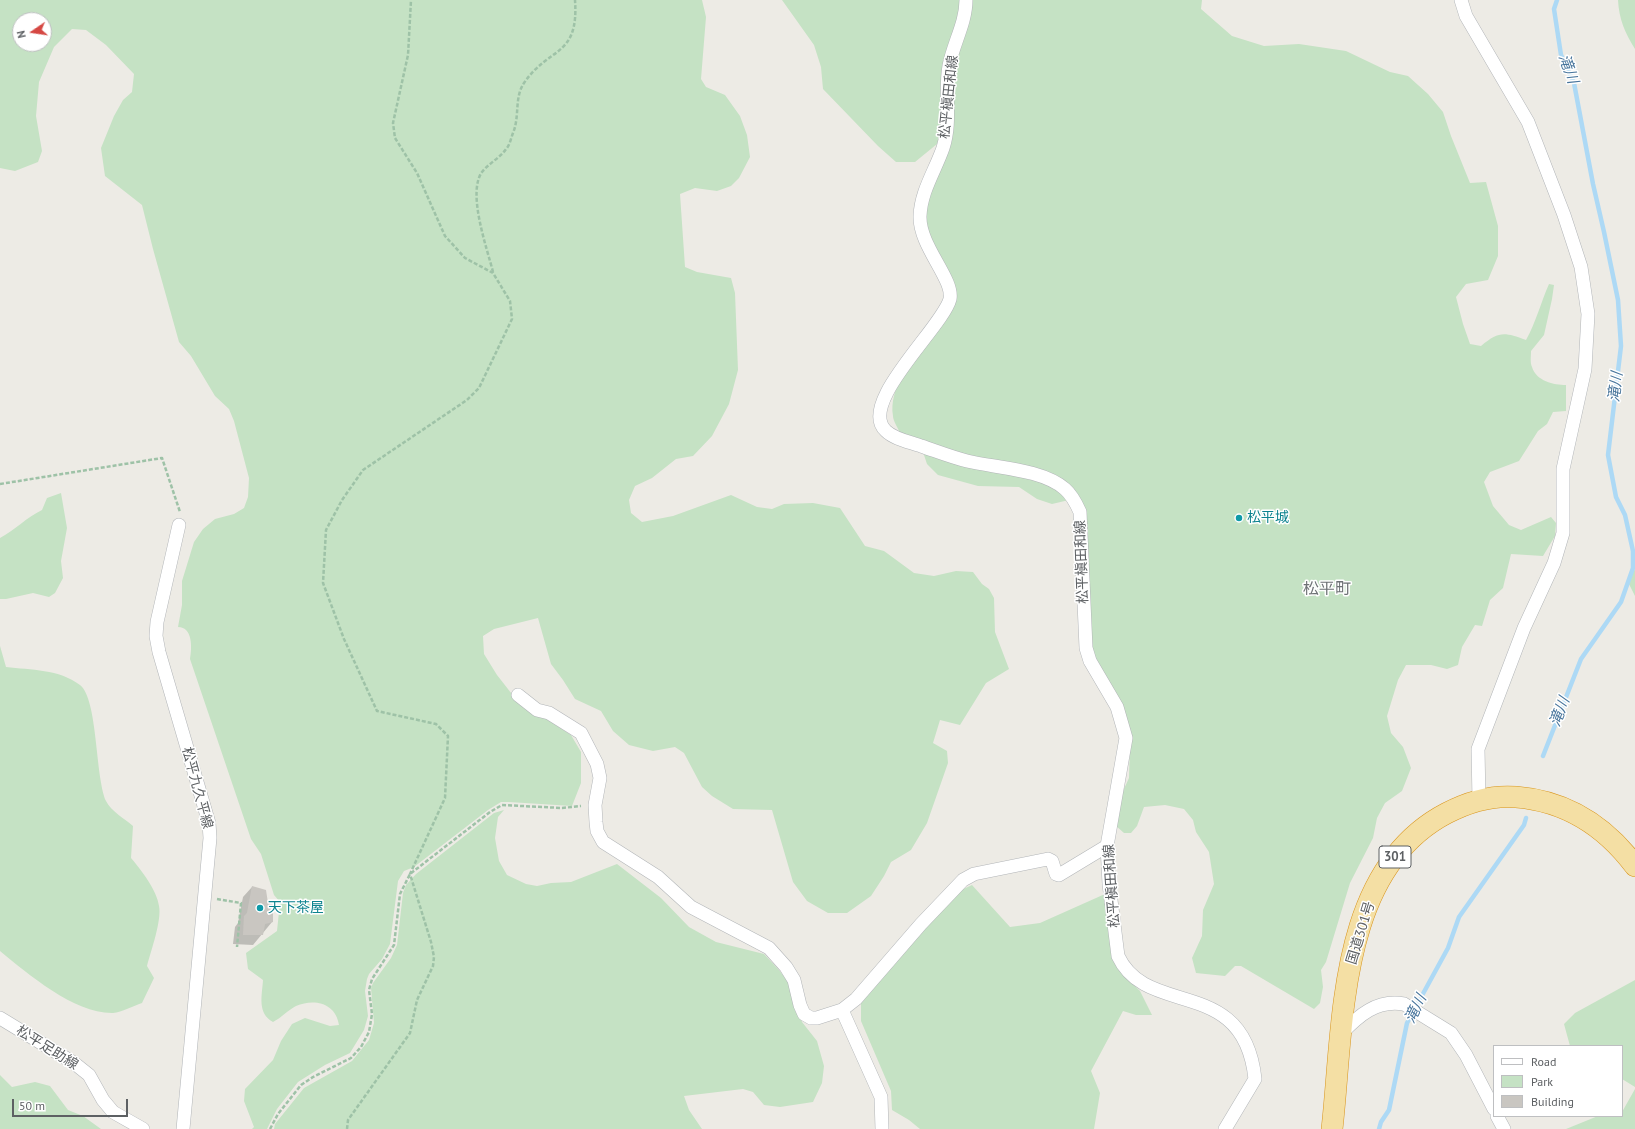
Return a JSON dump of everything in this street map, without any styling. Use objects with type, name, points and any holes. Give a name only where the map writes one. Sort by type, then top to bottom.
[{"type":"highway","name":"国道301号","points":[[1332,1129],[1346,985],[1363,918],[1375,890],[1392,859],[1408,841],[1436,819],[1459,807],[1479,800],[1510,796],[1545,801],[1586,818],[1606,832],[1620,846],[1635,866]]},
{"type":"street","name":"松平槇田和線","points":[[966,0],[963,21],[949,66],[947,82],[949,110],[947,133],[943,149],[929,178],[921,205],[920,217],[923,238],[948,282],[950,298],[936,325],[920,343],[893,381],[880,413],[886,431],[898,438],[965,461],[1042,476],[1055,482],[1066,489],[1080,512],[1086,648],[1090,661],[1117,707],[1126,738],[1107,846],[1109,884],[1117,949],[1123,967],[1131,976],[1152,988],[1199,1004],[1226,1017],[1236,1027],[1251,1052],[1255,1079],[1225,1129]]},
{"type":"street","points":[[1461,0],[1466,16],[1528,122],[1564,215],[1581,267],[1588,314],[1585,369],[1563,468],[1563,532],[1554,563],[1524,628],[1478,749],[1479,800]]},
{"type":"street","name":"松平九久平線","points":[[180,520],[157,622],[156,636],[159,652],[209,823],[210,838],[183,1129]]},
{"type":"street","points":[[518,695],[537,710],[549,713],[581,733],[597,764],[600,778],[595,805],[597,831],[603,842],[658,877],[692,907],[769,948],[786,967],[794,980],[800,1005],[804,1014],[817,1018],[842,1010],[860,996],[921,924],[963,880],[974,874],[1048,859],[1052,861],[1056,874],[1059,875],[1107,846]]},
{"type":"street","points":[[1341,1034],[1360,1015],[1376,1006],[1396,1002],[1415,1009],[1451,1033],[1466,1055],[1493,1107]]},
{"type":"street","points":[[842,1010],[881,1097],[882,1129]]},
{"type":"street","name":"松平足助線","points":[[0,1018],[74,1063],[89,1075],[103,1100],[114,1112],[143,1129]]},
{"type":"street","points":[[1498,1117],[1504,1129]]},
{"type":"path","points":[[411,0],[408,55],[393,123],[395,138],[417,173],[445,236],[465,258],[493,273]]},
{"type":"path","points":[[270,1129],[278,1114],[301,1086],[313,1077],[351,1058],[361,1047],[370,1032],[372,1014],[369,990],[372,979],[394,944],[400,894],[446,798],[448,736],[436,724],[377,711],[344,639],[323,583],[326,530],[342,500],[363,470],[467,400],[479,388],[512,319],[510,301],[493,273],[475,198],[477,182],[483,172],[506,150],[516,125],[518,96],[524,84],[533,72],[563,48],[574,31],[575,0]]},
{"type":"path","points":[[0,484],[162,458],[180,520]]},
{"type":"path","points":[[410,874],[490,812],[502,805],[562,808],[595,805]]},
{"type":"path","points":[[347,1129],[348,1120],[410,1033],[417,1000],[433,966],[434,957],[431,942],[410,874]]},
{"type":"path","points":[[204,897],[241,903],[237,947]]},
{"type":"green space","points":[[0,0],[702,0],[706,17],[701,79],[706,87],[725,95],[740,116],[747,135],[750,157],[739,178],[731,186],[717,191],[695,188],[680,194],[685,267],[697,272],[731,278],[735,293],[738,370],[729,404],[712,436],[693,456],[676,459],[652,478],[635,486],[629,500],[631,513],[642,522],[673,516],[731,495],[757,507],[772,509],[784,504],[813,503],[840,508],[865,546],[884,551],[914,573],[934,576],[956,571],[973,572],[982,584],[989,589],[994,598],[995,632],[1009,669],[986,683],[960,725],[940,720],[933,743],[947,751],[948,763],[927,823],[911,850],[891,862],[871,896],[847,913],[828,913],[807,901],[793,882],[772,810],[733,809],[712,796],[702,787],[684,753],[675,747],[653,751],[629,745],[613,731],[601,711],[575,699],[551,664],[538,618],[494,629],[483,636],[484,654],[497,675],[515,698],[571,735],[581,752],[581,783],[572,806],[501,802],[488,810],[414,867],[404,871],[398,881],[390,944],[382,959],[369,974],[367,979],[365,991],[368,1016],[364,1030],[350,1053],[325,1065],[298,1082],[277,1109],[267,1129],[252,1129],[254,1127],[244,1101],[245,1089],[273,1060],[281,1041],[292,1024],[305,1018],[330,1026],[339,1025],[334,1012],[329,1007],[317,1003],[310,1002],[296,1006],[273,1022],[265,1014],[262,1004],[263,980],[248,969],[246,953],[277,931],[280,902],[274,895],[261,854],[251,839],[190,659],[191,644],[189,634],[183,628],[178,627],[182,605],[182,581],[194,542],[203,529],[215,519],[234,514],[244,508],[248,497],[249,478],[234,421],[229,409],[215,396],[191,356],[179,342],[142,205],[105,176],[101,148],[114,116],[123,100],[132,92],[134,74],[106,45],[86,30],[72,29],[54,47],[52,52],[52,12],[12,12],[12,52],[52,52],[39,82],[36,116],[42,151],[38,162],[15,171],[0,168]]},
{"type":"green space","points":[[782,0],[963,0],[942,131],[937,144],[915,162],[896,162],[878,146],[823,89],[821,67],[814,45]]},
{"type":"green space","points":[[969,0],[1202,0],[1201,9],[1232,36],[1264,46],[1299,44],[1346,51],[1390,72],[1408,76],[1428,94],[1443,112],[1470,183],[1486,182],[1498,226],[1498,256],[1488,280],[1466,284],[1456,297],[1470,344],[1481,346],[1497,335],[1502,334],[1512,335],[1526,340],[1549,284],[1554,285],[1544,335],[1531,351],[1531,365],[1534,372],[1541,379],[1551,383],[1566,385],[1566,411],[1553,412],[1547,424],[1538,431],[1519,461],[1490,472],[1484,482],[1493,506],[1509,525],[1521,530],[1551,517],[1556,523],[1555,536],[1543,556],[1511,554],[1503,588],[1490,600],[1482,626],[1475,625],[1462,647],[1458,665],[1447,669],[1431,665],[1406,665],[1398,680],[1387,716],[1391,733],[1403,747],[1411,768],[1402,791],[1385,803],[1377,818],[1373,838],[1350,883],[1326,962],[1321,970],[1323,987],[1320,1003],[1314,1009],[1241,966],[1235,966],[1225,976],[1196,973],[1192,958],[1202,936],[1203,910],[1214,884],[1209,852],[1196,832],[1193,820],[1184,809],[1165,805],[1144,807],[1137,826],[1131,833],[1124,833],[1115,825],[1117,804],[1129,778],[1130,745],[1094,658],[1071,487],[968,456],[900,433],[894,420],[894,396],[901,377],[918,352],[945,320],[955,305],[925,232],[924,206]]},
{"type":"green space","points":[[1618,0],[1635,0],[1635,49],[1623,26]]},
{"type":"green space","points":[[923,452],[1036,479],[1055,487],[1069,500],[1052,504],[1037,499],[1019,487],[978,486],[938,475],[927,464]]},
{"type":"green space","points":[[61,493],[67,528],[61,561],[63,578],[55,593],[49,597],[33,593],[0,599],[0,538],[42,510],[47,498]]},
{"type":"green space","points":[[1635,569],[1635,596],[1628,582]]},
{"type":"green space","points":[[0,646],[6,667],[54,673],[80,685],[86,693],[93,721],[102,789],[106,801],[108,805],[133,826],[131,858],[148,880],[158,900],[160,912],[159,919],[156,936],[147,966],[154,978],[142,1003],[120,1011],[113,1013],[98,1012],[68,1000],[24,971],[0,951]]},
{"type":"green space","points":[[504,810],[498,817],[495,838],[499,861],[507,875],[526,884],[537,886],[551,883],[571,882],[617,864],[661,898],[689,927],[716,942],[764,954],[792,987],[802,1022],[817,1041],[824,1066],[822,1083],[813,1102],[780,1107],[764,1105],[753,1092],[743,1089],[684,1096],[689,1110],[702,1129],[274,1129],[275,1124],[304,1088],[352,1061],[369,1040],[374,1023],[371,988],[391,958],[397,945],[403,893],[406,885],[416,874],[494,813]]},
{"type":"green space","points":[[972,885],[1010,927],[1040,923],[1105,894],[1125,976],[1140,991],[1152,1015],[1136,1015],[1123,1011],[1091,1071],[1100,1093],[1094,1129],[920,1129],[909,1120],[892,1110],[891,1091],[861,1021],[861,1003],[957,892]]},
{"type":"green space","points":[[1635,980],[1635,1087],[1623,1080],[1623,1045],[1570,1045],[1564,1024],[1575,1013]]},
{"type":"green space","points":[[0,1075],[12,1087],[35,1082],[50,1086],[68,1110],[83,1116],[101,1129],[0,1129]]},
{"type":"green space","points":[[1635,1089],[1635,1129],[1566,1129],[1596,1117],[1623,1117],[1623,1110]]},
{"type":"building","name":"天下茶屋","points":[[252,886],[266,890],[268,903],[273,904],[273,922],[265,924],[263,935],[243,935],[244,916],[247,913]]},
{"type":"waterway","name":"滝川","points":[[1543,756],[1581,659],[1621,602],[1633,568],[1633,551],[1625,515],[1616,497],[1608,455],[1621,346],[1618,300],[1593,184],[1574,83],[1561,55],[1554,9],[1557,0]]},
{"type":"waterway","name":"滝川","points":[[1379,1129],[1381,1122],[1389,1110],[1407,1023],[1448,948],[1459,917],[1524,825],[1526,818]]},
{"type":"place","name":"松平城","points":[[1239,518]]},
{"type":"place","name":"天下茶屋","points":[[260,908]]},
{"type":"district","name":"松平町","points":[[1327,589]]}]
